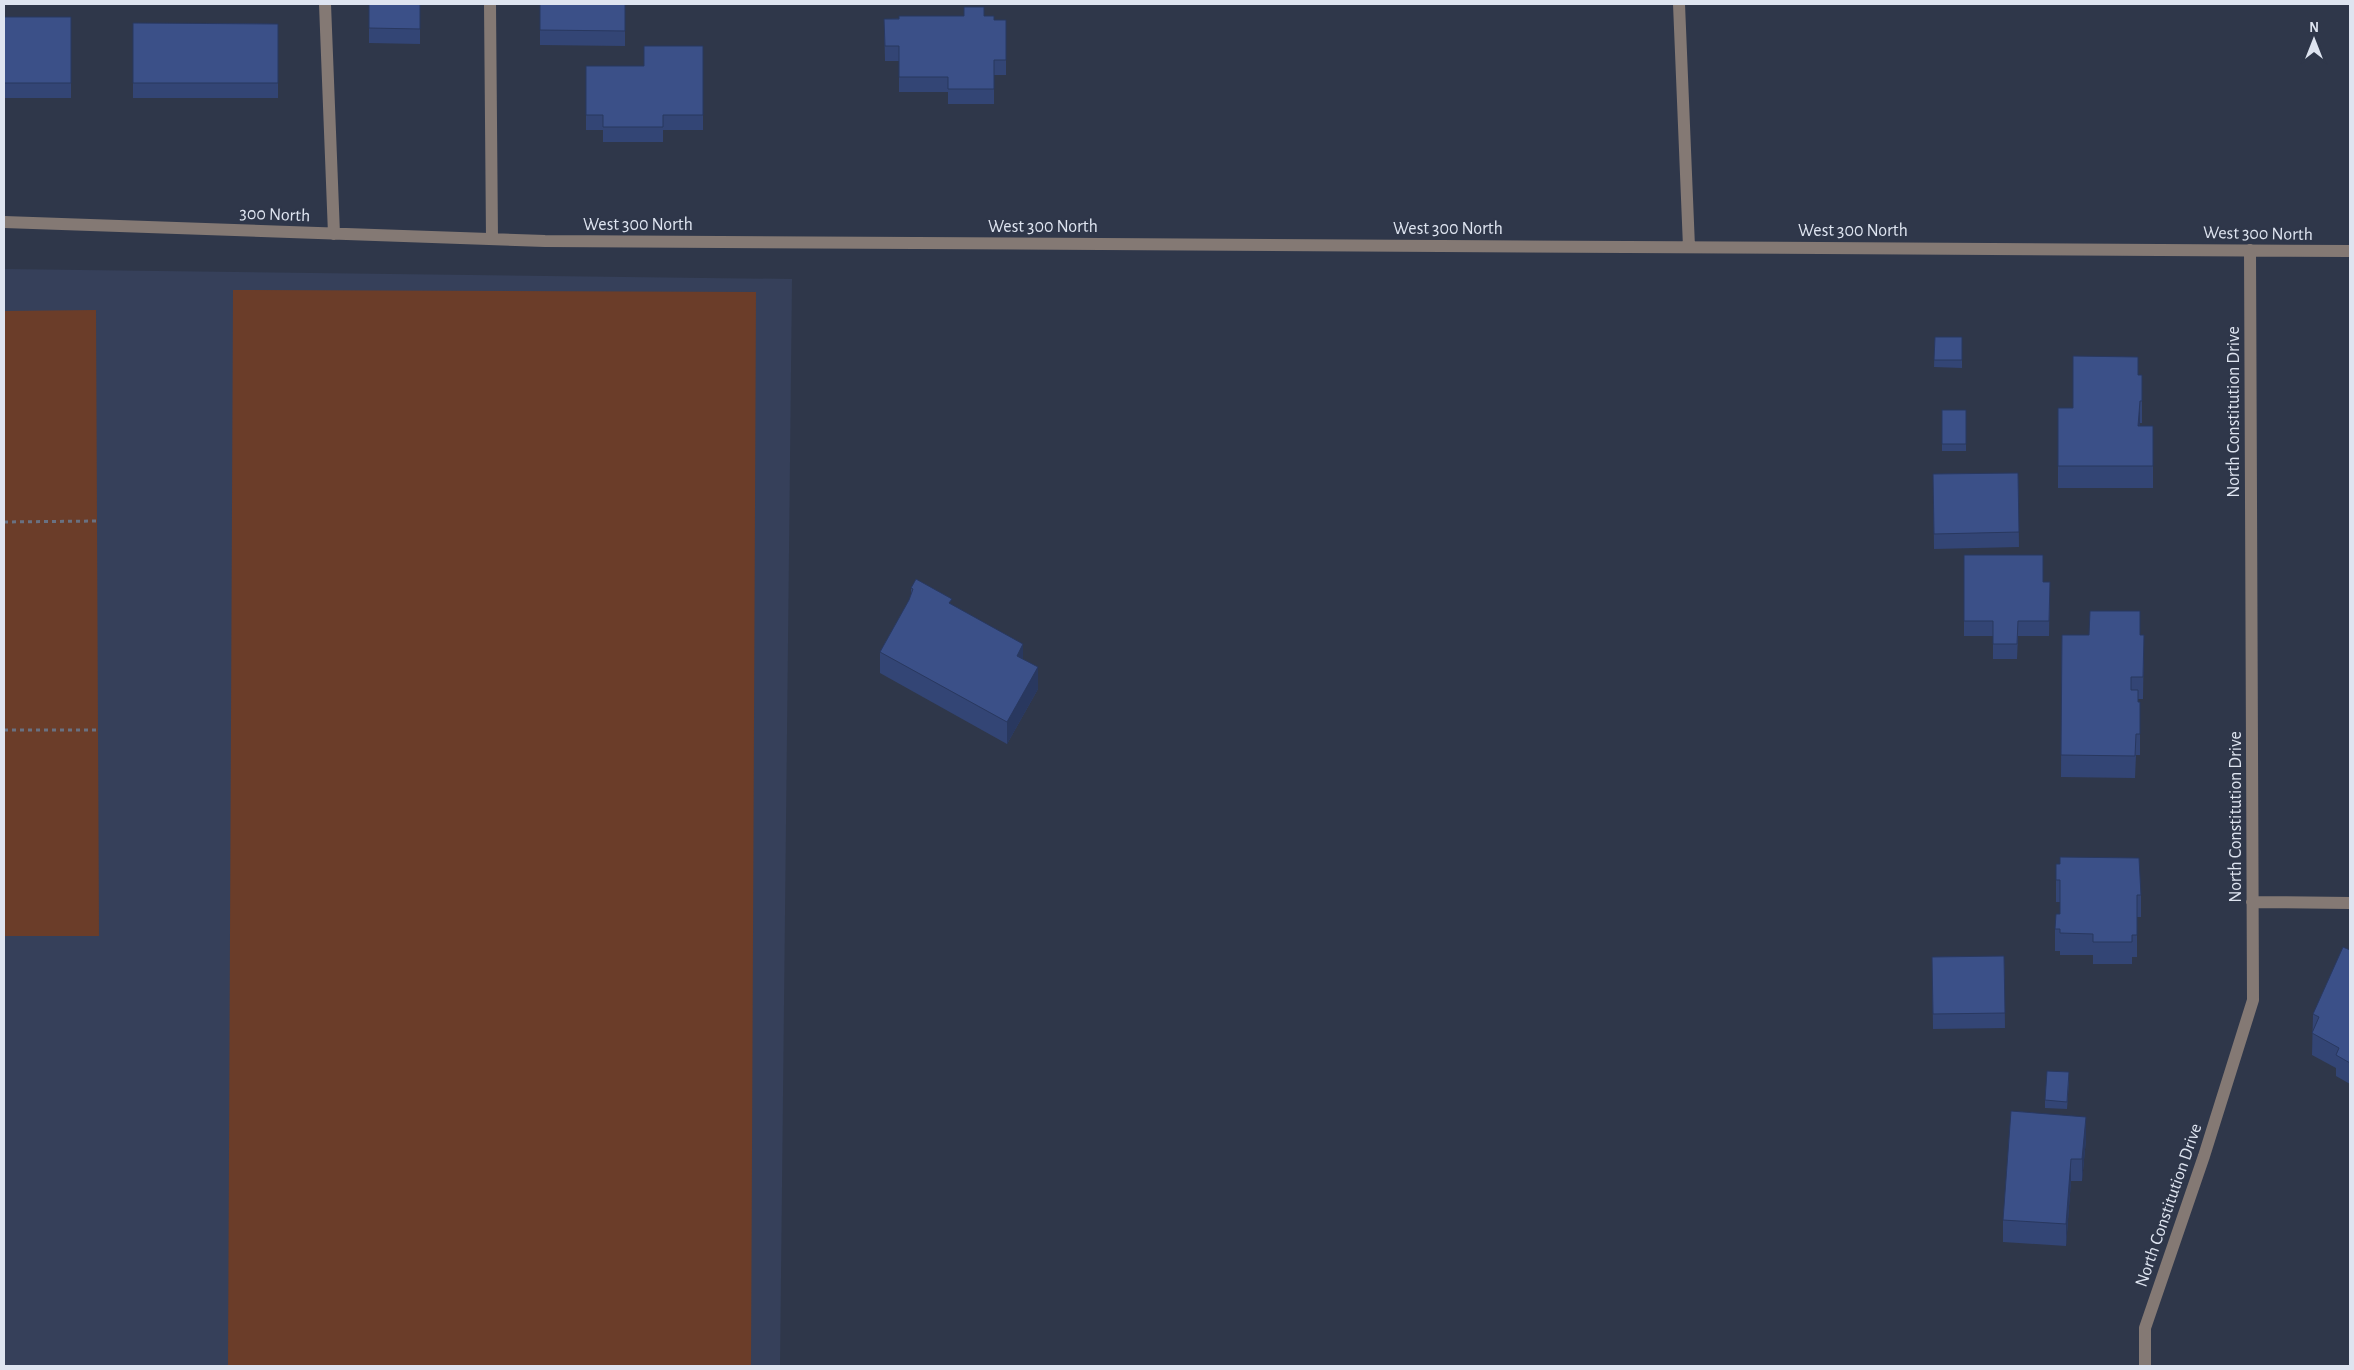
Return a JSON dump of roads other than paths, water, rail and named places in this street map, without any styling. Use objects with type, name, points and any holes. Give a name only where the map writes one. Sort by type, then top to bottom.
[{"type":"street","points":[[325,4],[334,234]]},
{"type":"street","points":[[490,4],[492,240]]},
{"type":"street","points":[[1679,4],[1689,247]]},
{"type":"street","name":"300 North","points":[[4,222],[545,241]]},
{"type":"street","name":"West 300 North","points":[[545,241],[2350,251]]},
{"type":"street","name":"North Constitution Drive","points":[[2145,1366],[2145,1328],[2204,1156],[2253,1000],[2250,250]]},
{"type":"street","points":[[2252,902],[2350,903]]}]
